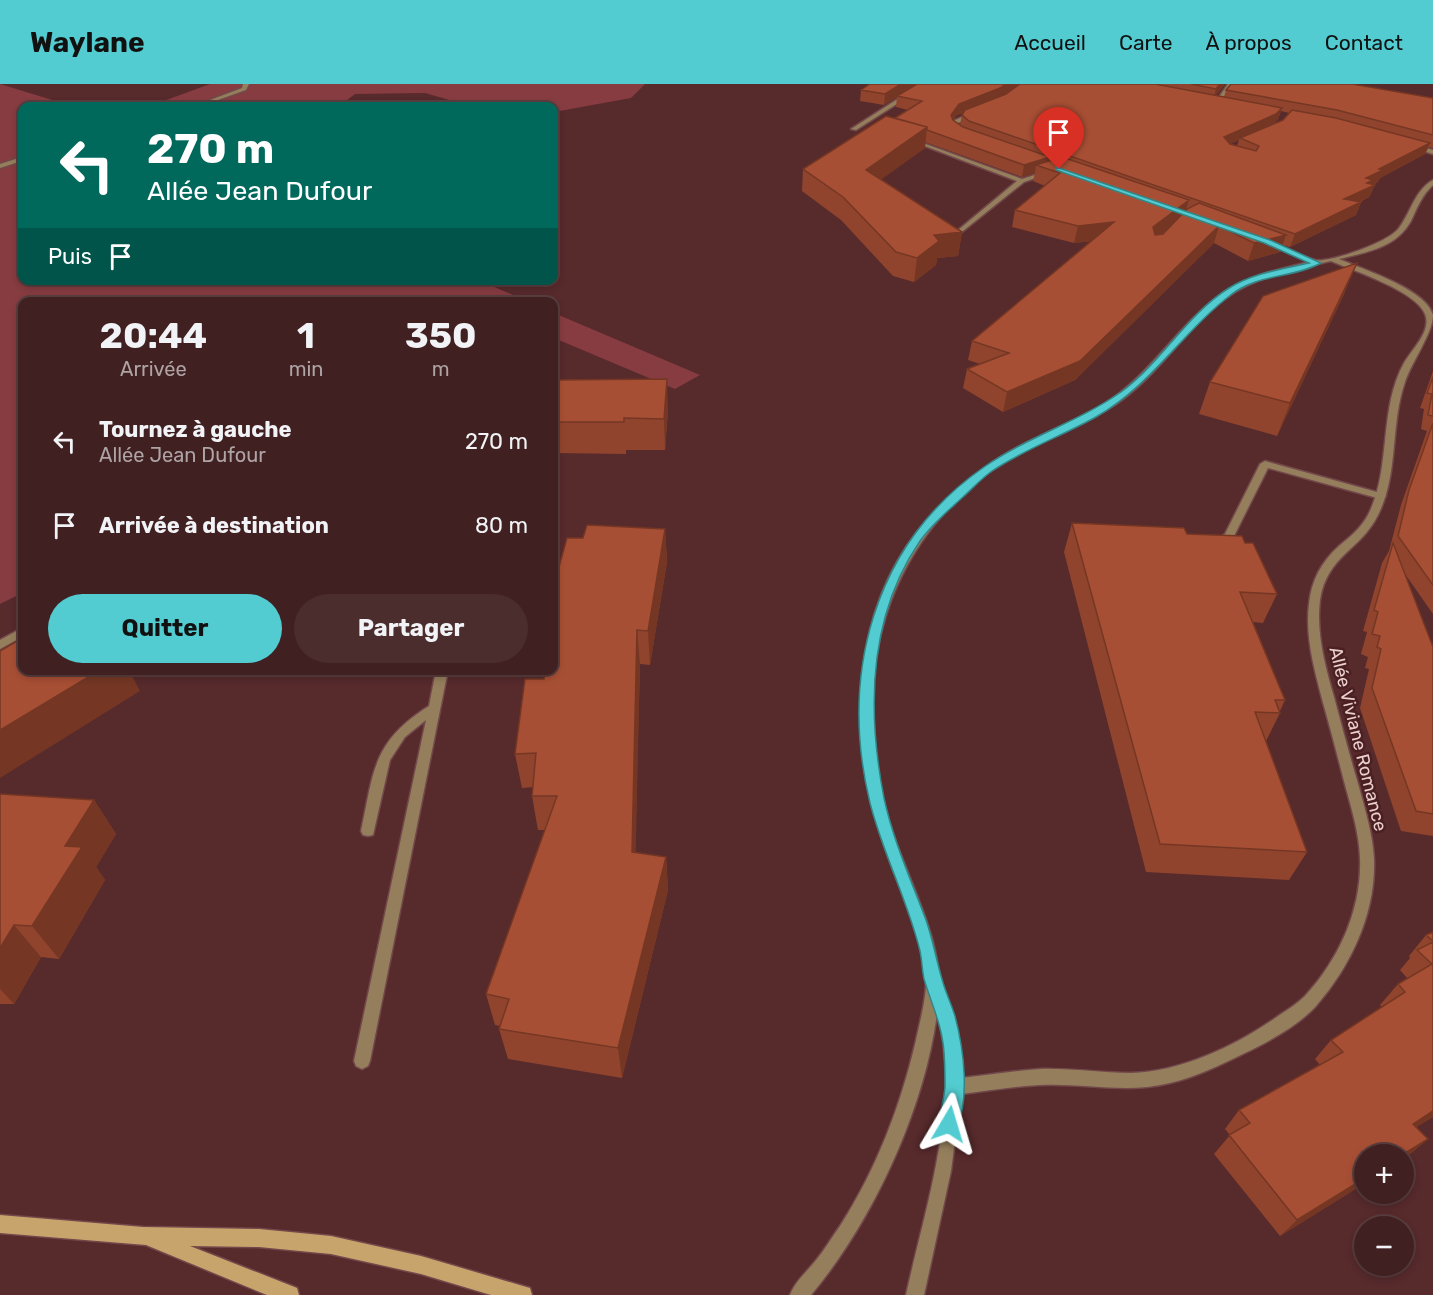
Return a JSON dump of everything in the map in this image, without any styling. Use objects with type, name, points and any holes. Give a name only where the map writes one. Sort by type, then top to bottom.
[{"type":"main road","points":[[0,1224],[143,1236],[259,1238],[331,1245],[421,1264],[523,1295]]},
{"type":"main road","points":[[143,1236],[290,1295]]},
{"type":"street","points":[[207,102],[244,88],[246,84]]},
{"type":"street","points":[[854,129],[925,84]]},
{"type":"street","points":[[1216,103],[1232,84]]},
{"type":"street","points":[[1204,100],[1226,105]]},
{"type":"street","points":[[974,139],[960,133],[954,125],[960,118],[983,110]]},
{"type":"street","points":[[903,136],[1022,181]]},
{"type":"street","points":[[1401,143],[1433,152]]},
{"type":"street","points":[[0,166],[18,160]]},
{"type":"street","points":[[952,237],[1022,181],[1059,169],[1048,165]]},
{"type":"street","points":[[915,1295],[947,1136],[954,1087],[952,1045],[946,1014],[933,979],[928,951],[889,843],[877,800],[866,724],[869,662],[874,634],[889,589],[903,559],[933,518],[965,487],[1009,456],[1081,421],[1124,394],[1146,376],[1223,296],[1255,279],[1332,259],[1393,239],[1402,229],[1419,193],[1433,182]]},
{"type":"street","points":[[1261,239],[1317,263]]},
{"type":"street","name":"Allée Viviane Romance","points":[[954,1087],[1042,1077],[1133,1081],[1168,1076],[1196,1068],[1263,1037],[1308,1005],[1326,982],[1351,941],[1363,902],[1367,860],[1362,823],[1318,661],[1314,635],[1313,600],[1322,571],[1365,528],[1381,496],[1386,471],[1389,423],[1394,400],[1411,358],[1431,330],[1432,321],[1421,303],[1407,292],[1332,259]]},
{"type":"street","points":[[1216,544],[1224,542],[1229,536],[1265,464],[1381,496]]},
{"type":"street","points":[[0,645],[18,634]]},
{"type":"street","points":[[362,1060],[441,675]]},
{"type":"street","points":[[368,831],[387,750],[403,728],[433,709]]},
{"type":"street","points":[[799,1295],[825,1265],[853,1222],[880,1170],[918,1060],[930,1013],[933,979]]},
{"type":"shaded area","points":[[0,84],[59,102],[18,102],[18,285],[490,285],[518,297],[18,297],[18,595],[0,604]]},
{"type":"shaded area","points":[[210,84],[645,84],[631,98],[558,111],[558,102],[456,102],[425,93],[355,94],[345,102],[161,102]]},
{"type":"shaded area","points":[[558,315],[700,375],[675,389],[558,340]]},
{"type":"building","points":[[870,84],[901,84],[885,94],[861,90]]},
{"type":"building","points":[[917,84],[1006,84],[959,104],[951,115],[953,120],[963,127],[1050,157],[1024,165],[927,130],[927,127],[895,118],[922,101],[897,96]]},
{"type":"building","points":[[1020,84],[1155,84],[1282,108],[1276,114],[1224,137],[1230,144],[1256,151],[1259,146],[1240,138],[1283,120],[1292,110],[1336,118],[1430,143],[1379,169],[1383,170],[1366,178],[1373,180],[1367,183],[1375,185],[1344,199],[1361,202],[1295,234],[969,121],[962,115],[965,110],[1006,94]]},
{"type":"building","points":[[1191,84],[1220,84],[1216,89]]},
{"type":"building","points":[[1231,84],[1352,84],[1433,98],[1433,135],[1337,110],[1226,90]]},
{"type":"building","points":[[886,116],[927,127],[866,170],[962,232],[934,235],[939,241],[917,258],[896,252],[843,197],[803,169]]},
{"type":"building","points":[[1062,157],[1189,200],[1153,227],[1155,235],[1163,234],[1187,209],[1199,203],[1286,235],[1254,243],[1219,226],[1080,361],[1007,392],[967,369],[1009,353],[972,341],[1114,222],[1078,226],[1015,210],[1060,173],[1036,165]]},
{"type":"building","points":[[1357,263],[1290,403],[1210,382],[1263,296]]},
{"type":"building","points":[[1433,377],[1433,416],[1428,415],[1432,394],[1427,393]]},
{"type":"building","points":[[667,379],[664,419],[624,418],[624,422],[558,422],[558,380]]},
{"type":"building","points":[[1433,423],[1433,585],[1398,536],[1409,490]]},
{"type":"building","points":[[1072,523],[1184,528],[1187,534],[1242,536],[1245,543],[1253,543],[1277,594],[1240,592],[1285,700],[1275,700],[1280,713],[1255,712],[1307,852],[1160,844]]},
{"type":"building","points":[[587,525],[665,529],[648,631],[637,630],[632,852],[666,857],[618,1048],[499,1029],[509,999],[486,994],[557,796],[532,796],[536,753],[515,754],[525,679],[544,679],[544,675],[558,675],[558,571],[567,538],[583,538]]},
{"type":"building","points":[[1393,543],[1433,647],[1433,814],[1416,811],[1372,688],[1381,649],[1377,647],[1380,636],[1372,634],[1378,612],[1374,610]]},
{"type":"building","points":[[18,640],[18,675],[92,675],[0,730],[0,651]]},
{"type":"building","points":[[0,794],[94,800],[65,846],[82,847],[32,926],[14,925],[0,948]]},
{"type":"building","points":[[1433,932],[1433,941],[1426,935]]},
{"type":"building","points":[[1433,942],[1433,1111],[1413,1124],[1428,1139],[1414,1148],[1414,1144],[1354,1144],[1354,1185],[1297,1220],[1229,1135],[1250,1123],[1239,1110],[1343,1052],[1331,1040],[1405,992],[1398,984],[1432,964],[1417,950]]},
{"type":"route","points":[[949,1124],[954,1087],[952,1045],[946,1014],[933,979],[928,951],[889,843],[877,800],[866,724],[866,694],[874,634],[892,580],[915,539],[933,518],[949,501],[987,470],[1030,444],[1103,409],[1124,394],[1146,376],[1212,306],[1232,290],[1255,279],[1317,263],[1267,242],[1059,169]]}]
